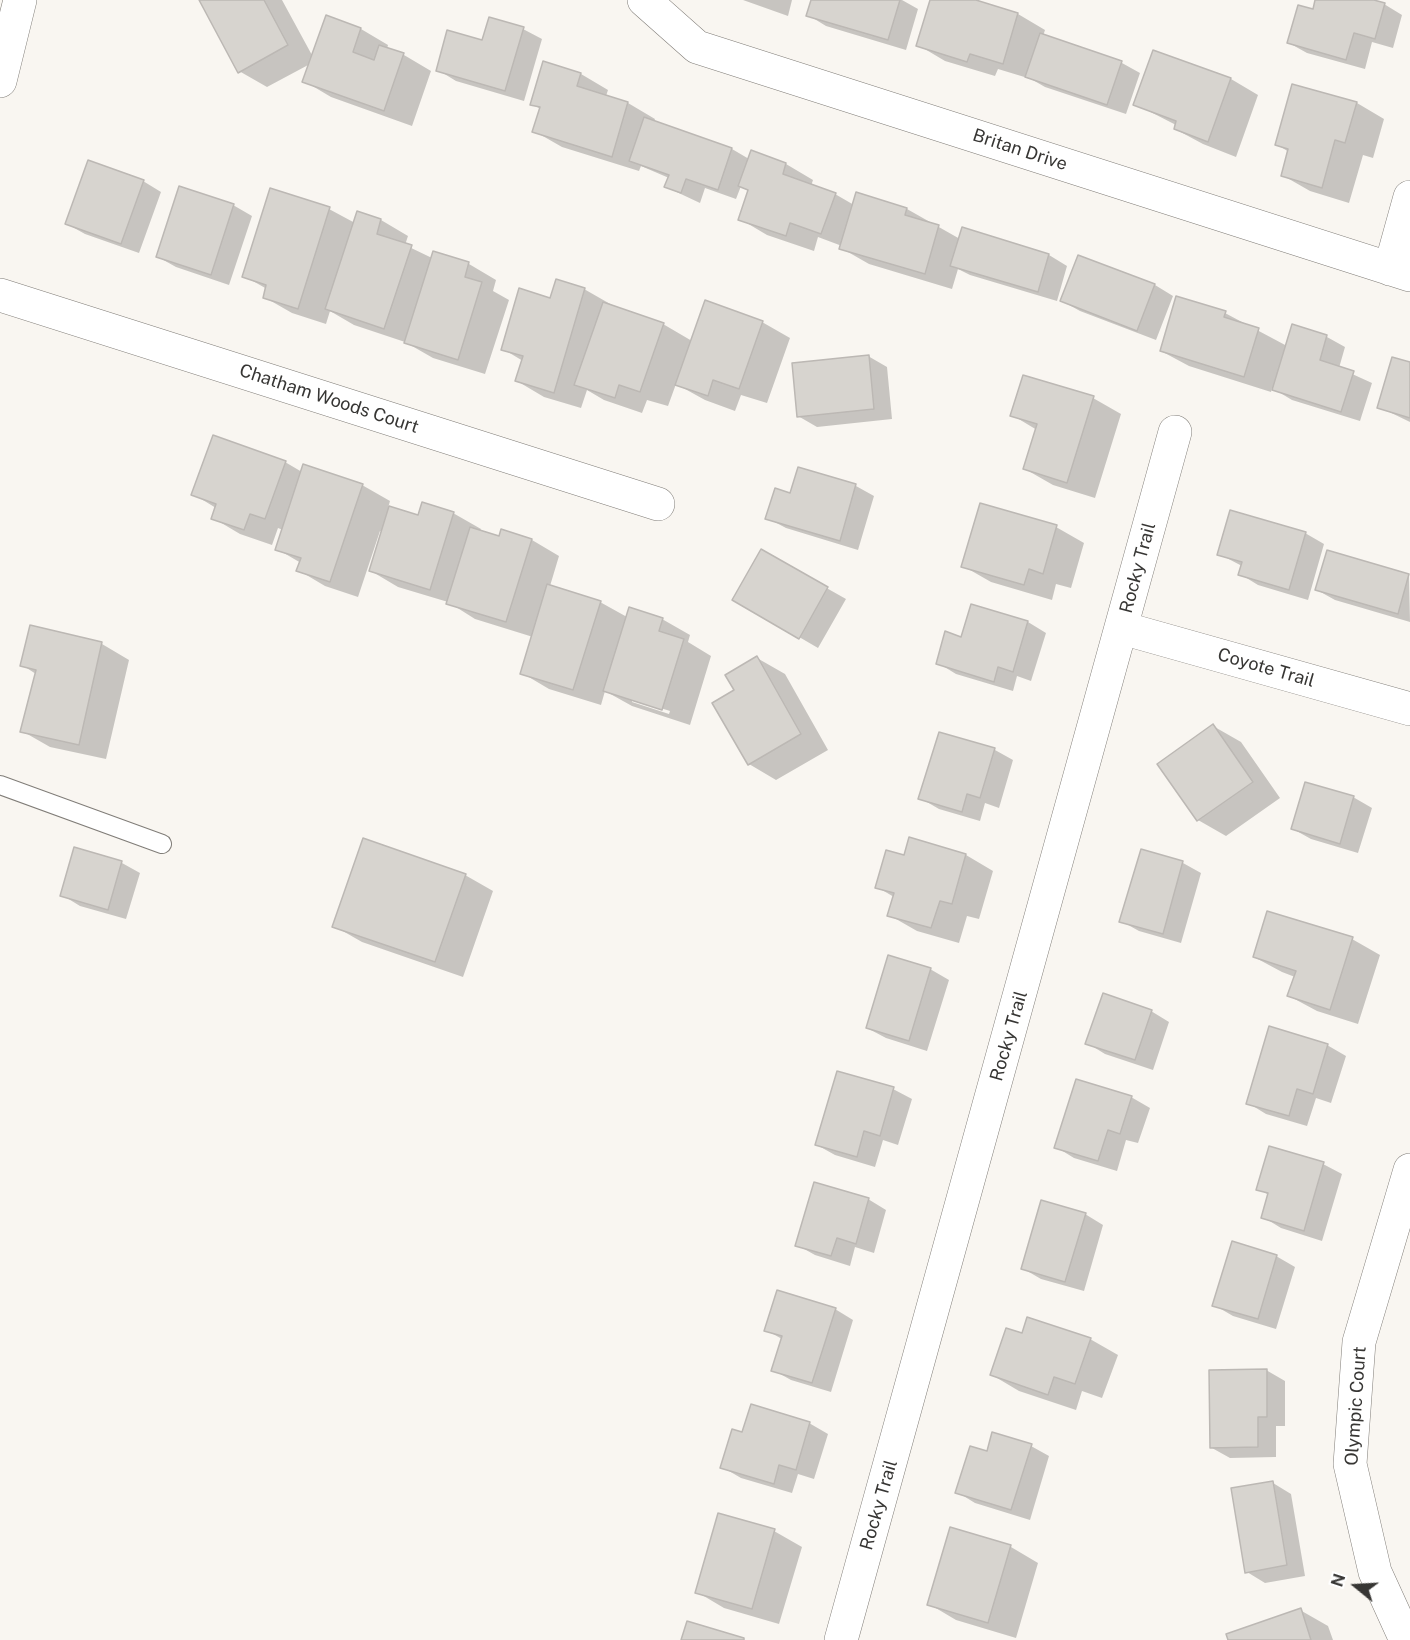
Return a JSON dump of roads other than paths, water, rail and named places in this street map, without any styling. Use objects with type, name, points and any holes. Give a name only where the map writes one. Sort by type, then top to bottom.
[{"type":"street","points":[[0,81],[20,0]]},
{"type":"street","name":"Britan Drive","points":[[644,0],[697,47],[1400,272]]},
{"type":"street","points":[[1400,272],[1410,196]]},
{"type":"street","name":"Chatham Woods Court","points":[[0,295],[658,504]]},
{"type":"street","name":"Rocky Trail","points":[[841,1640],[1175,432]]},
{"type":"street","name":"Coyote Trail","points":[[1122,628],[1410,709]]},
{"type":"street","name":"Olympic Court","points":[[1407,1640],[1375,1572],[1350,1464],[1359,1342],[1410,1170]]},
{"type":"lane","points":[[0,785],[162,844]]}]
